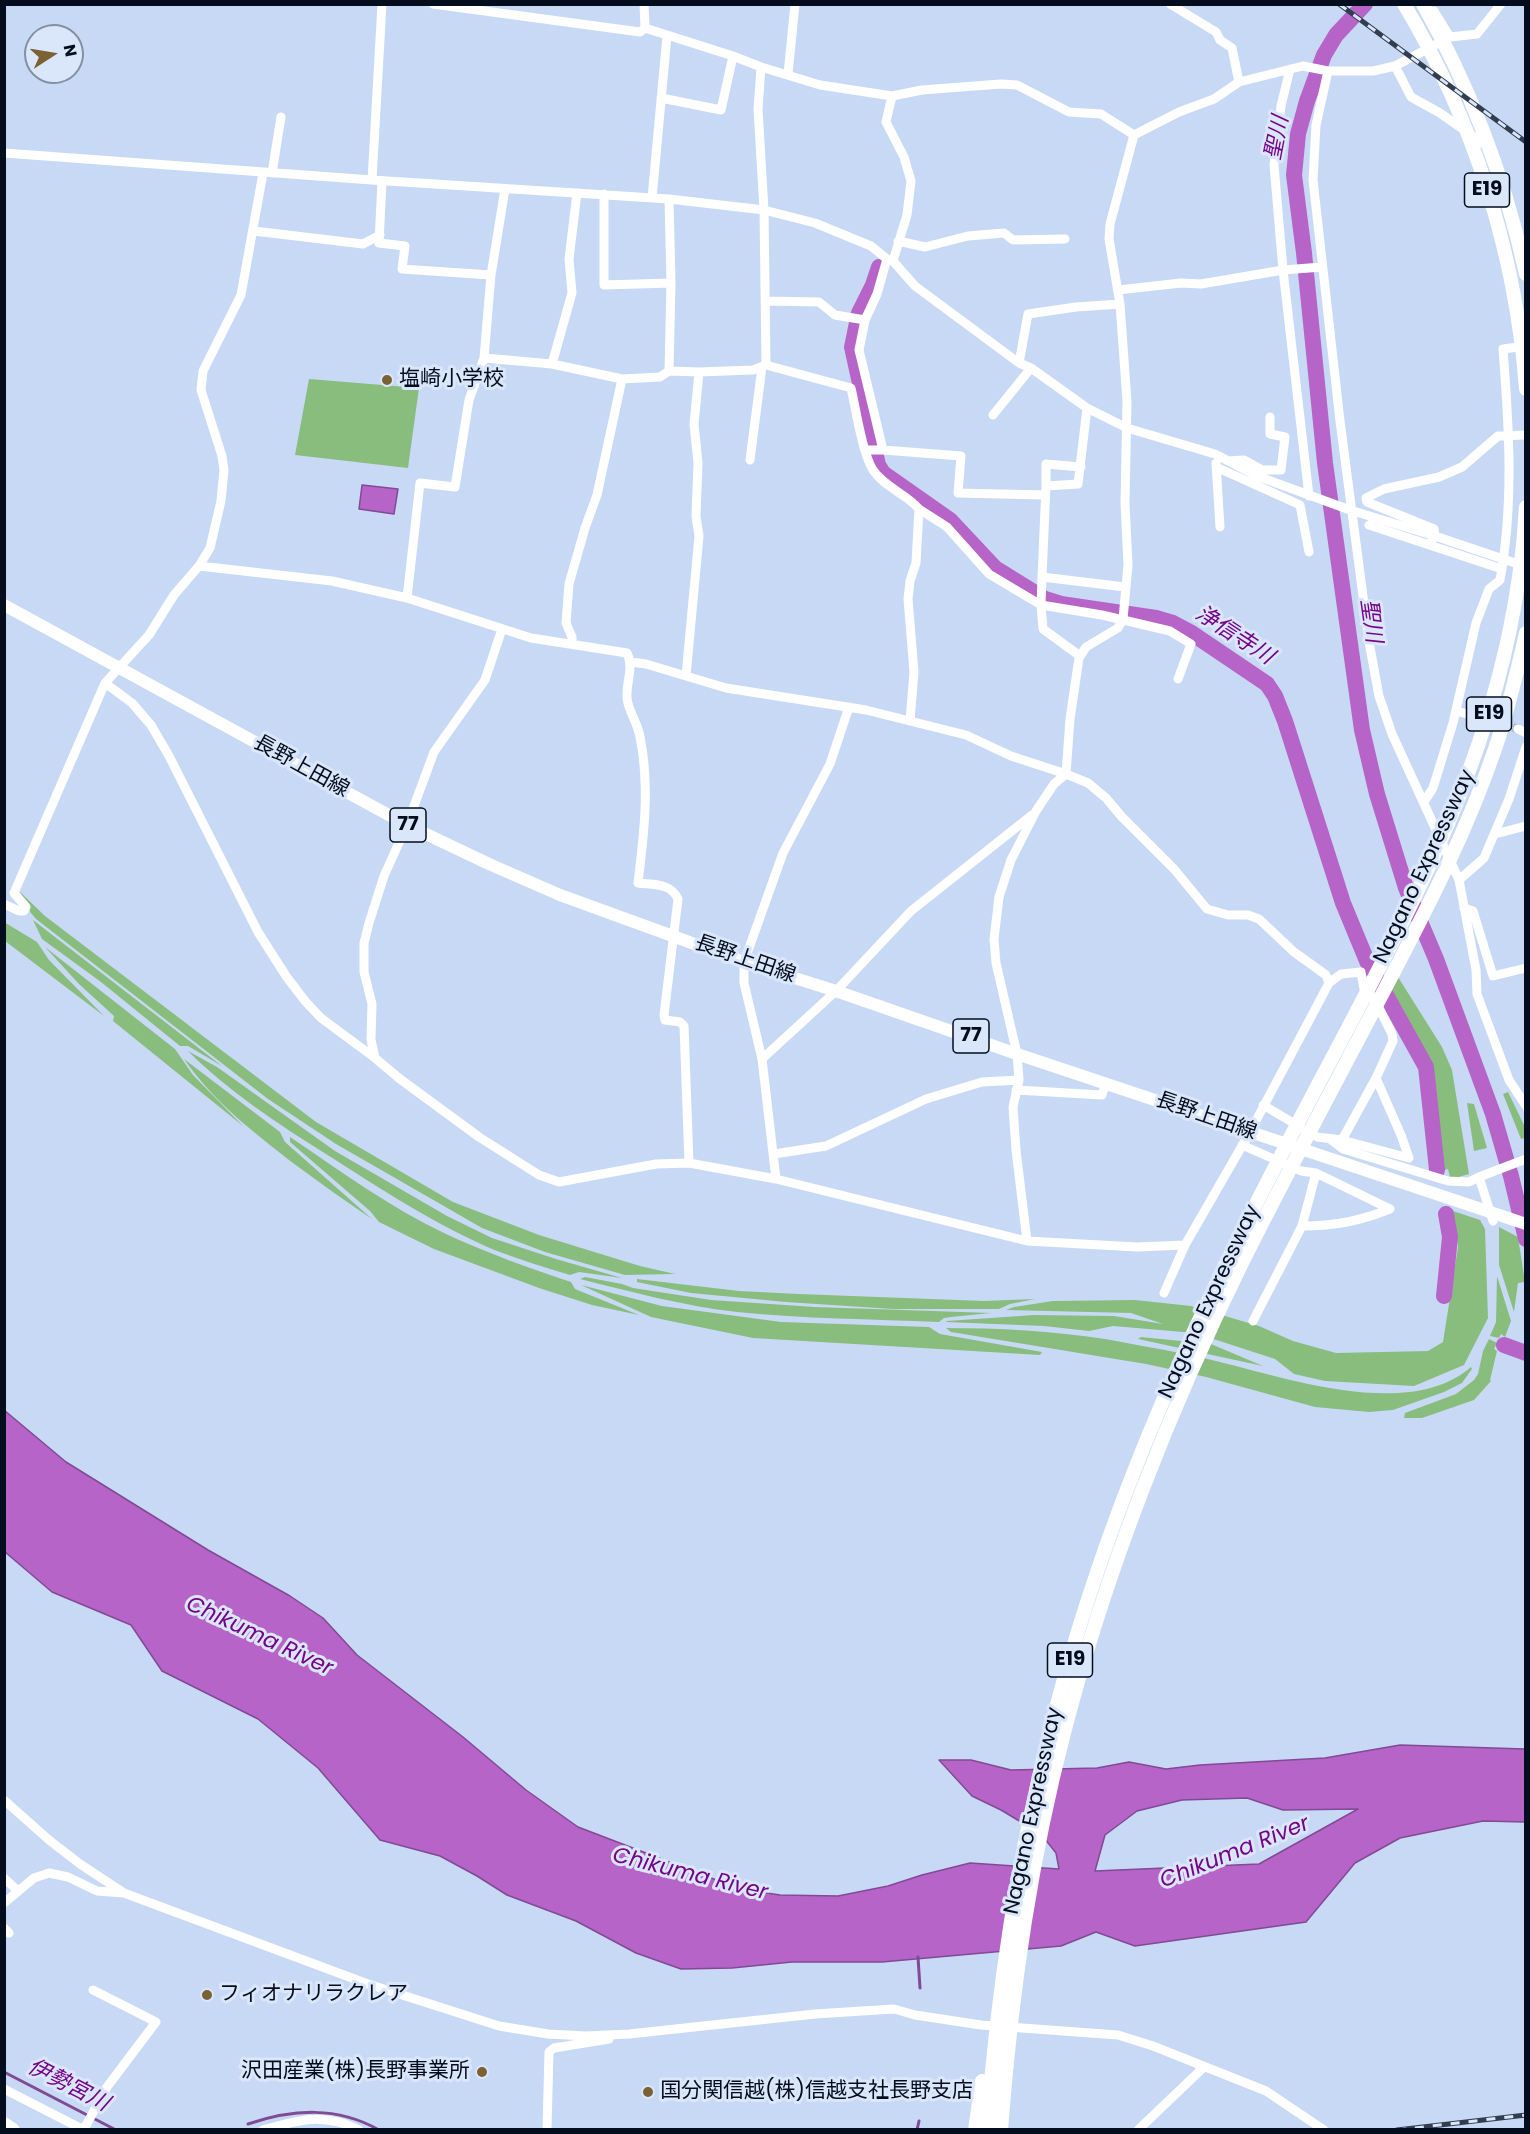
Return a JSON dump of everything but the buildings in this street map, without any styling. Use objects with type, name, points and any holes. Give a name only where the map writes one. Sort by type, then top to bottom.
[{"type":"highway","name":"E19","points":[[1404,4],[1452,95],[1492,205],[1512,287],[1526,389]]},
{"type":"highway","name":"E19","points":[[1423,4],[1454,62],[1480,119],[1507,200],[1526,274]]},
{"type":"highway","name":"Nagano Expressway","points":[[1003,2130],[1004,2094],[997,2040],[1022,1937],[1041,1834],[1064,1732],[1113,1574],[1195,1364],[1287,1173],[1306,1123],[1357,1011],[1411,907],[1451,820],[1491,708],[1515,603],[1526,507]]},
{"type":"highway","name":"Nagano Expressway","points":[[987,2130],[997,2040],[1004,1939],[1050,1729],[1095,1581],[1146,1446],[1209,1299],[1275,1166],[1306,1123],[1370,1018],[1438,886],[1485,776],[1503,722],[1526,633]]},
{"type":"highway","points":[[975,2130],[997,2040]]},
{"type":"highway","points":[[4,2124],[13,2130]]},
{"type":"main road","name":"長野上田線","points":[[4,605],[407,825],[543,888],[744,962],[1106,1082],[1494,1216],[1526,1224]]},
{"type":"street","points":[[382,4],[377,181],[379,243],[405,246],[402,269],[491,275]]},
{"type":"street","points":[[433,4],[640,32],[645,28]]},
{"type":"street","points":[[644,4],[645,28]]},
{"type":"street","points":[[788,74],[795,4]]},
{"type":"street","points":[[1170,4],[1216,32],[1220,40],[1232,48],[1239,82]]},
{"type":"street","points":[[1430,4],[1450,38]]},
{"type":"street","points":[[1027,1241],[1013,1107],[1017,1085],[1017,1054],[996,963],[994,939],[999,897],[1011,860],[1036,811],[1054,784],[1066,774],[1070,719],[1080,656],[1086,648],[1118,628],[1122,620],[1128,565],[1125,503],[1127,428],[1120,304],[1109,239],[1110,224],[1134,135],[1179,111],[1214,99],[1239,82],[1303,66],[1328,71],[1373,71],[1395,66],[1450,38],[1477,34],[1501,4]]},
{"type":"street","points":[[645,28],[820,85],[892,96],[922,90],[1001,84],[1017,85],[1069,112],[1101,114],[1134,135]]},
{"type":"street","points":[[652,198],[667,36]]},
{"type":"street","points":[[661,98],[720,110],[733,56]]},
{"type":"street","points":[[1395,66],[1411,97],[1440,113],[1498,154],[1526,248]]},
{"type":"street","points":[[750,460],[764,366],[766,301],[758,109],[761,67]]},
{"type":"street","points":[[1290,69],[1281,106],[1274,165],[1283,270],[1312,497]]},
{"type":"street","points":[[1328,71],[1316,125],[1313,180],[1351,511],[1369,642],[1379,696],[1392,734],[1459,880],[1476,970],[1477,994],[1509,1080],[1526,1106]]},
{"type":"street","points":[[882,450],[859,350],[860,319],[877,294],[898,241],[907,215],[912,181],[904,157],[886,122],[892,96]]},
{"type":"street","points":[[4,904],[19,911],[26,907],[14,893],[105,683],[149,635],[183,583],[199,566],[210,548],[221,501],[224,470],[222,456],[201,390],[204,370],[241,295],[281,117]]},
{"type":"street","points":[[4,153],[377,181],[669,199],[764,210],[815,223],[871,246],[890,260],[915,286],[1019,363],[1087,408],[1127,428],[1215,454],[1257,476],[1351,511],[1435,536],[1503,564]]},
{"type":"street","points":[[406,598],[420,483],[455,487],[469,399],[484,358],[491,275],[505,189]]},
{"type":"street","points":[[552,364],[572,293],[569,259],[577,193]]},
{"type":"street","points":[[604,194],[604,285],[671,283]]},
{"type":"street","points":[[669,199],[671,283],[669,371]]},
{"type":"street","points":[[254,231],[363,244],[380,235]]},
{"type":"street","points":[[898,241],[925,247],[968,236],[1004,233],[1013,240],[1065,240]]},
{"type":"street","points":[[1118,290],[1181,283],[1201,284],[1283,270],[1322,267]]},
{"type":"street","points":[[766,301],[819,302],[834,315],[860,319]]},
{"type":"street","points":[[1019,363],[1028,314],[1120,304]]},
{"type":"street","points":[[1424,802],[1432,788],[1456,711],[1476,623],[1489,590],[1500,580],[1509,498],[1509,435],[1503,349],[1526,346]]},
{"type":"street","points":[[484,358],[552,364],[622,379],[660,377],[669,371],[753,370],[764,366],[853,388],[866,385]]},
{"type":"street","points":[[993,415],[1030,369]]},
{"type":"street","points":[[686,676],[699,536],[696,516],[698,463],[694,424],[699,372]]},
{"type":"street","points":[[572,643],[566,623],[569,584],[597,495],[622,379]]},
{"type":"street","points":[[853,388],[873,470],[884,481],[919,509],[947,526],[989,574],[1041,604],[1102,615],[1170,632],[1191,644],[1178,679]]},
{"type":"street","points":[[867,450],[961,456],[958,493],[1045,490],[1078,484],[1087,408]]},
{"type":"street","points":[[1228,461],[1244,460],[1262,470],[1281,470],[1285,437],[1270,434],[1270,417]]},
{"type":"street","points":[[1429,545],[1435,536],[1434,529],[1366,502],[1366,498],[1384,489],[1439,477],[1462,467],[1498,436],[1526,435]]},
{"type":"street","points":[[1215,454],[1220,527]]},
{"type":"street","points":[[1080,656],[1043,629],[1041,604],[1046,464],[1081,467]]},
{"type":"street","points":[[1216,467],[1300,505],[1309,552]]},
{"type":"street","points":[[910,721],[914,672],[908,599],[910,581],[916,563],[919,509]]},
{"type":"street","points":[[1369,525],[1429,545],[1503,564],[1526,567]]},
{"type":"street","points":[[199,566],[332,581],[406,598],[531,638],[627,653],[631,662],[627,696],[640,735],[646,793],[638,883],[668,887],[673,890],[678,904],[664,1015],[665,1020],[683,1024],[685,1029],[689,1162]]},
{"type":"street","points":[[1042,577],[1125,587]]},
{"type":"street","points":[[375,1058],[371,1040],[372,1004],[366,983],[364,943],[384,876],[407,825],[434,752],[485,680],[502,629]]},
{"type":"street","points":[[631,662],[646,664],[758,695],[849,707],[966,735],[1011,756],[1088,783],[1106,798],[1174,869],[1207,909],[1228,915],[1248,915],[1259,919],[1294,952],[1326,975],[1329,983]]},
{"type":"street","points":[[105,683],[132,703],[151,725],[243,903],[286,976],[305,1001],[321,1018],[400,1079],[478,1137],[539,1175],[559,1182],[656,1164],[689,1162],[776,1179],[1027,1241],[1137,1247],[1185,1245]]},
{"type":"street","points":[[776,1179],[762,1059],[744,983],[744,962],[783,853],[830,764],[849,707]]},
{"type":"street","points":[[1456,711],[1474,716]]},
{"type":"street","points":[[1459,880],[1484,858],[1509,799],[1526,747]]},
{"type":"street","points":[[762,1059],[836,991],[912,911],[1036,811]]},
{"type":"street","points":[[1495,834],[1526,826]]},
{"type":"street","points":[[1464,908],[1473,911],[1493,976],[1526,968]]},
{"type":"street","points":[[1164,1293],[1185,1245],[1250,1132],[1329,983],[1341,974],[1361,972],[1364,989],[1376,1002],[1392,1034],[1393,1041],[1376,1078],[1342,1140]]},
{"type":"street","points":[[1263,1105],[1317,1137],[1342,1140],[1409,1158],[1376,1078]]},
{"type":"street","points":[[774,1154],[826,1146],[926,1099],[982,1082],[1102,1095],[1106,1082]]},
{"type":"street","points":[[1330,1139],[1343,1149],[1448,1181],[1469,1182],[1526,1159]]},
{"type":"street","points":[[1242,1145],[1301,1171],[1316,1173],[1390,1209],[1363,1220],[1322,1226],[1302,1226]]},
{"type":"street","points":[[1253,1321],[1302,1226],[1316,1173]]},
{"type":"street","points":[[1483,1175],[1494,1216]]},
{"type":"street","points":[[4,1800],[49,1840],[124,1893],[368,1984],[499,2026],[548,2034],[586,2036],[815,2014],[894,2009],[915,2015],[981,2025],[1118,2035],[1153,2046],[1266,2091],[1324,2130]]},
{"type":"street","points":[[4,1903],[34,1878],[49,1873],[68,1877],[97,1891],[124,1893]]},
{"type":"street","points":[[4,1878],[18,1891]]},
{"type":"street","points":[[4,2088],[85,2127],[107,2087],[156,2022],[93,1990]]},
{"type":"street","points":[[547,2130],[549,2052],[554,2048],[604,2040],[622,2034]]},
{"type":"street","points":[[1138,2130],[1204,2067]]},
{"type":"street","points":[[263,2130],[292,2121],[327,2118],[359,2130]]},
{"type":"green space","points":[[309,379],[419,388],[408,468],[295,455]]},
{"type":"green space","points":[[19,891],[45,916],[316,1122],[453,1202],[539,1235],[640,1266],[675,1274],[625,1275],[545,1252],[482,1228],[336,1144],[268,1099],[36,919]]},
{"type":"green space","points":[[33,920],[222,1066],[188,1046],[180,1046],[101,982],[42,939]]},
{"type":"green space","points":[[4,922],[37,942],[49,960],[104,1016],[5,941]]},
{"type":"green space","points":[[45,947],[175,1049],[193,1075],[243,1126],[113,1021],[114,1016],[79,984]]},
{"type":"green space","points":[[1398,977],[1442,1047],[1452,1070],[1469,1174],[1455,1178],[1450,1177],[1448,1169],[1441,1171],[1428,1058],[1389,993]]},
{"type":"green space","points":[[188,1051],[217,1067],[335,1151],[447,1216],[492,1238],[622,1278],[579,1272],[570,1275],[534,1264],[497,1251],[431,1219],[272,1119],[220,1080]]},
{"type":"green space","points":[[184,1059],[280,1132],[285,1142],[372,1219],[293,1163],[249,1128],[208,1089]]},
{"type":"green space","points":[[1508,1092],[1525,1127],[1525,1138],[1521,1139],[1503,1094]]},
{"type":"green space","points":[[1467,1103],[1474,1104],[1487,1148],[1474,1151]]},
{"type":"green space","points":[[290,1137],[405,1213],[426,1224],[492,1254],[571,1282],[575,1289],[639,1315],[592,1305],[539,1288],[434,1249],[379,1222],[370,1211],[290,1142]]},
{"type":"green space","points":[[1453,1211],[1480,1220],[1485,1229],[1488,1318],[1464,1365],[1414,1386],[1325,1381],[1294,1374],[1275,1359],[1195,1333],[1113,1326],[1089,1331],[1044,1326],[946,1322],[1034,1315],[1114,1316],[1163,1324],[1131,1313],[1006,1310],[1053,1301],[1135,1300],[1191,1306],[1259,1326],[1293,1341],[1336,1353],[1428,1351],[1443,1342],[1458,1247]]},
{"type":"green space","points":[[1499,1227],[1518,1237],[1525,1282],[1518,1283],[1514,1312],[1499,1265]]},
{"type":"green space","points":[[1497,1276],[1511,1321],[1505,1337],[1501,1334],[1499,1338],[1490,1336],[1496,1322]]},
{"type":"green space","points":[[585,1277],[633,1288],[711,1300],[815,1307],[991,1313],[944,1318],[939,1322],[762,1314],[717,1309],[639,1294],[580,1279]]},
{"type":"green space","points":[[637,1279],[739,1291],[984,1301],[1035,1299],[1010,1304],[999,1309],[893,1309],[691,1293],[637,1282]]},
{"type":"green space","points":[[581,1285],[662,1306],[781,1322],[929,1327],[940,1334],[1042,1352],[1040,1355],[753,1338],[651,1317]]},
{"type":"green space","points":[[946,1328],[1026,1331],[1105,1339],[1189,1355],[1312,1385],[1347,1391],[1382,1393],[1415,1391],[1445,1383],[1471,1367],[1472,1369],[1462,1383],[1444,1392],[1393,1410],[1369,1412],[1315,1407],[1206,1377],[1146,1364],[951,1332]]},
{"type":"green space","points":[[1141,1337],[1211,1344],[1263,1366],[1138,1339]]},
{"type":"green space","points":[[1489,1339],[1497,1343],[1494,1349],[1497,1351],[1491,1381],[1474,1400],[1422,1418],[1404,1418],[1405,1413],[1456,1394],[1474,1380]]},
{"type":"water","points":[[362,485],[398,489],[394,514],[359,509]]},
{"type":"water","name":"Chikuma River","points":[[4,1410],[66,1462],[323,1618],[357,1655],[463,1737],[526,1790],[578,1827],[740,1889],[780,1895],[838,1896],[888,1886],[970,1863],[1059,1869],[1056,1853],[1041,1834],[972,1796],[939,1760],[971,1760],[1011,1770],[1097,1768],[1129,1762],[1166,1769],[1325,1758],[1400,1745],[1525,1749],[1525,1822],[1483,1821],[1400,1838],[1355,1863],[1306,1922],[1135,1946],[1096,1932],[1061,1946],[882,1962],[792,1962],[732,1968],[681,1969],[636,1953],[576,1921],[507,1895],[440,1856],[380,1840],[318,1768],[258,1719],[162,1671],[131,1625],[52,1592],[5,1552]],"holes":[[[1247,1798],[1283,1810],[1358,1809],[1259,1864],[1095,1871],[1105,1835],[1137,1811],[1182,1800]]]},
{"type":"waterway","name":"聖川","points":[[1365,4],[1336,35],[1324,55],[1298,134],[1294,175],[1325,463],[1362,730],[1377,794],[1406,888],[1436,959],[1493,1114],[1526,1239]]},
{"type":"waterway","name":"浄信寺川","points":[[879,267],[859,313],[852,347],[878,465],[883,473],[950,520],[995,568],[1045,599],[1061,604],[1156,618],[1173,623],[1267,684],[1275,696],[1343,903],[1367,961],[1426,1067],[1437,1170]]},
{"type":"waterway","name":"浄信寺川","points":[[1444,1296],[1450,1237],[1446,1214]]},
{"type":"waterway","name":"浄信寺川","points":[[1504,1345],[1526,1353]]},
{"type":"waterway","name":"伊勢宮川","points":[[918,1957],[920,1988]]},
{"type":"waterway","name":"伊勢宮川","points":[[4,2072],[116,2130]]},
{"type":"waterway","name":"伊勢宮川","points":[[248,2124],[282,2115],[315,2112],[347,2117],[379,2130]]},
{"type":"waterway","name":"伊勢宮川","points":[[917,2130],[919,2121]]},
{"type":"tunnel","points":[[1474,716],[1518,729]]},
{"type":"railway","points":[[1339,4],[1526,142]]},
{"type":"railway","points":[[1397,2130],[1526,2115]]},
{"type":"place","name":"塩崎小学校","points":[[387,380]]},
{"type":"place","name":"フィオナリラクレア","points":[[207,1995]]},
{"type":"place","name":"沢田産業(株)長野事業所","points":[[482,2072]]},
{"type":"place","name":"国分関信越(株)信越支社長野支店","points":[[648,2092]]}]
